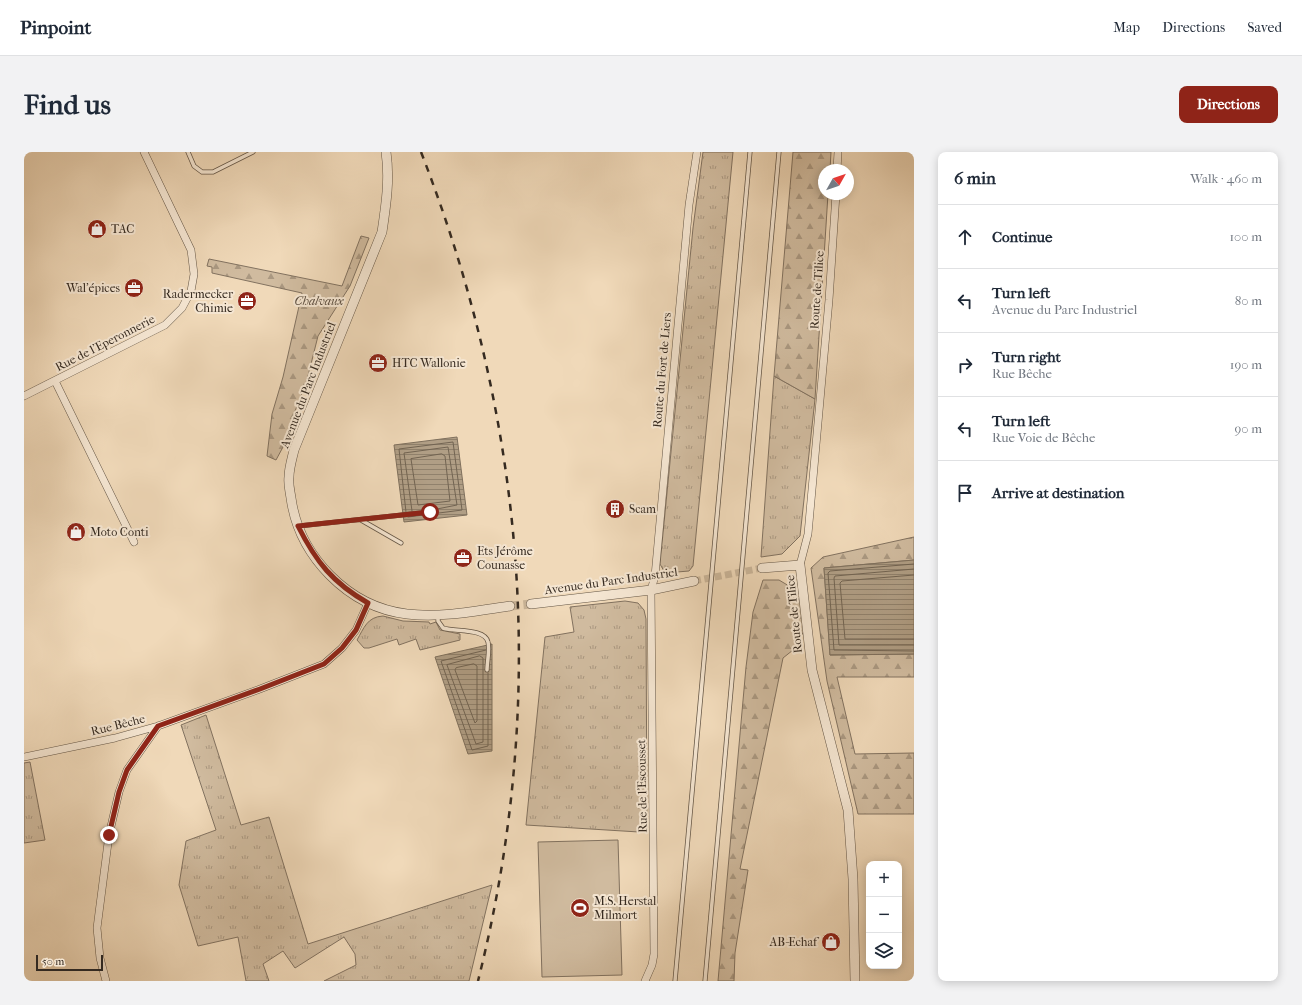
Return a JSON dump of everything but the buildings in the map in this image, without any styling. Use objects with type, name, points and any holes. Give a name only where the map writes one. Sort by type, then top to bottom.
[{"type":"street","name":"Rue de l'Eperonnerie","points":[[24,396],[165,325],[182,308],[191,291],[194,274],[191,250],[144,152]]},
{"type":"street","name":"Avenue du Parc Industriel","points":[[386,152],[388,171],[387,201],[382,232],[294,450],[288,477],[293,513],[307,545],[325,571],[352,594],[368,603],[390,611],[406,614],[438,615],[510,606]]},
{"type":"street","name":"Route du Fort de Liers","points":[[651,590],[655,576],[689,205],[697,152]]},
{"type":"street","points":[[837,164],[838,152]]},
{"type":"street","name":"Route de Tilice","points":[[836,200],[829,300],[808,534],[800,565],[812,670],[848,810],[853,879],[855,981]]},
{"type":"street","name":"Rue de l'Eperonnerie","points":[[55,381],[134,542]]},
{"type":"street","points":[[762,568],[800,565]]},
{"type":"street","name":"Avenue du Parc Industriel","points":[[531,604],[651,590],[694,581]]},
{"type":"street","name":"Rue de l'Escousset","points":[[645,981],[652,965],[654,954],[651,590]]},
{"type":"street","name":"Rue Bêche","points":[[24,757],[115,738],[158,726],[324,664],[342,648],[356,630],[368,603]]},
{"type":"street","points":[[106,981],[100,958],[97,928],[109,835],[119,792],[127,770],[158,726]]},
{"type":"lane","points":[[188,152],[194,166],[202,172],[213,172],[253,152]]},
{"type":"lane","points":[[675,981],[750,152]]},
{"type":"lane","points":[[705,981],[779,152]]},
{"type":"lane","points":[[298,526],[430,512]]},
{"type":"lane","points":[[360,519],[401,542]]},
{"type":"lane","points":[[438,615],[438,621],[443,628],[476,632],[484,636],[488,642],[487,670]]},
{"type":"green space","points":[[703,152],[733,152],[693,566],[689,571],[665,573],[660,564],[693,228]]},
{"type":"green space","points":[[793,152],[831,152],[830,164],[818,164],[818,200],[828,200],[815,399],[774,376]]},
{"type":"green space","name":"Chalvaux","points":[[361,236],[369,238],[350,286],[318,336],[307,380],[283,447],[276,460],[267,456],[272,414],[283,377],[302,293],[212,273],[212,267],[207,266],[209,259],[342,286]]},
{"type":"green space","points":[[774,376],[815,399],[800,536],[782,554],[761,557]]},
{"type":"green space","points":[[914,537],[914,560],[824,568],[830,655],[914,654],[914,677],[837,677],[855,754],[914,753],[914,814],[858,814],[827,681],[811,568],[823,557]]},
{"type":"green space","points":[[763,580],[779,580],[794,589],[802,607],[804,631],[793,650],[783,658],[740,869],[748,870],[735,953],[734,981],[718,981],[746,667],[753,612]]},
{"type":"green space","points":[[625,601],[638,603],[644,610],[646,619],[647,826],[639,832],[526,825],[545,637],[574,632],[570,607]]},
{"type":"green space","points":[[383,616],[403,621],[429,622],[430,624],[436,622],[440,630],[460,634],[460,640],[420,650],[416,639],[399,645],[397,639],[369,648],[364,648],[357,640],[364,627],[373,618]]},
{"type":"green space","points":[[206,715],[241,825],[269,817],[308,944],[492,885],[469,981],[324,981],[356,965],[355,954],[344,937],[295,968],[283,951],[263,964],[269,981],[246,981],[238,937],[198,946],[179,885],[186,841],[216,830],[181,725]]},
{"type":"green space","points":[[30,762],[45,840],[24,843],[24,763]]},
{"type":"green space","name":"M.S. Herstal Milmort","points":[[618,840],[622,975],[542,977],[538,842]]},
{"type":"water","points":[[457,437],[467,515],[404,522],[394,445]]},
{"type":"water","points":[[914,560],[914,654],[830,655],[824,568]]},
{"type":"water","points":[[492,644],[492,751],[468,754],[435,657]]},
{"type":"tunnel","points":[[694,581],[762,568]]},
{"type":"tunnel","points":[[510,606],[531,604]]},
{"type":"railway","points":[[421,152],[457,254],[484,356],[504,459],[516,562],[519,666],[514,770],[500,875],[478,981]]},
{"type":"place","name":"TAC","points":[[97,229]]},
{"type":"place","name":"Wal’épices","points":[[134,288]]},
{"type":"place","name":"Radermecker Chimie","points":[[247,301]]},
{"type":"place","name":"HTC Wallonie","points":[[378,363]]},
{"type":"place","name":"Scam","points":[[615,509]]},
{"type":"place","name":"Moto Conti","points":[[76,532]]},
{"type":"place","name":"Ets Jérôme Counasse","points":[[463,558]]},
{"type":"place","name":"M.S. Herstal Milmort","points":[[580,908]]},
{"type":"place","name":"AB-Echaf","points":[[831,942]]},
{"type":"route","points":[[109,835],[119,792],[127,770],[158,726],[324,664],[342,648],[356,630],[368,603],[352,594],[325,571],[307,545],[298,526],[430,512]]}]
